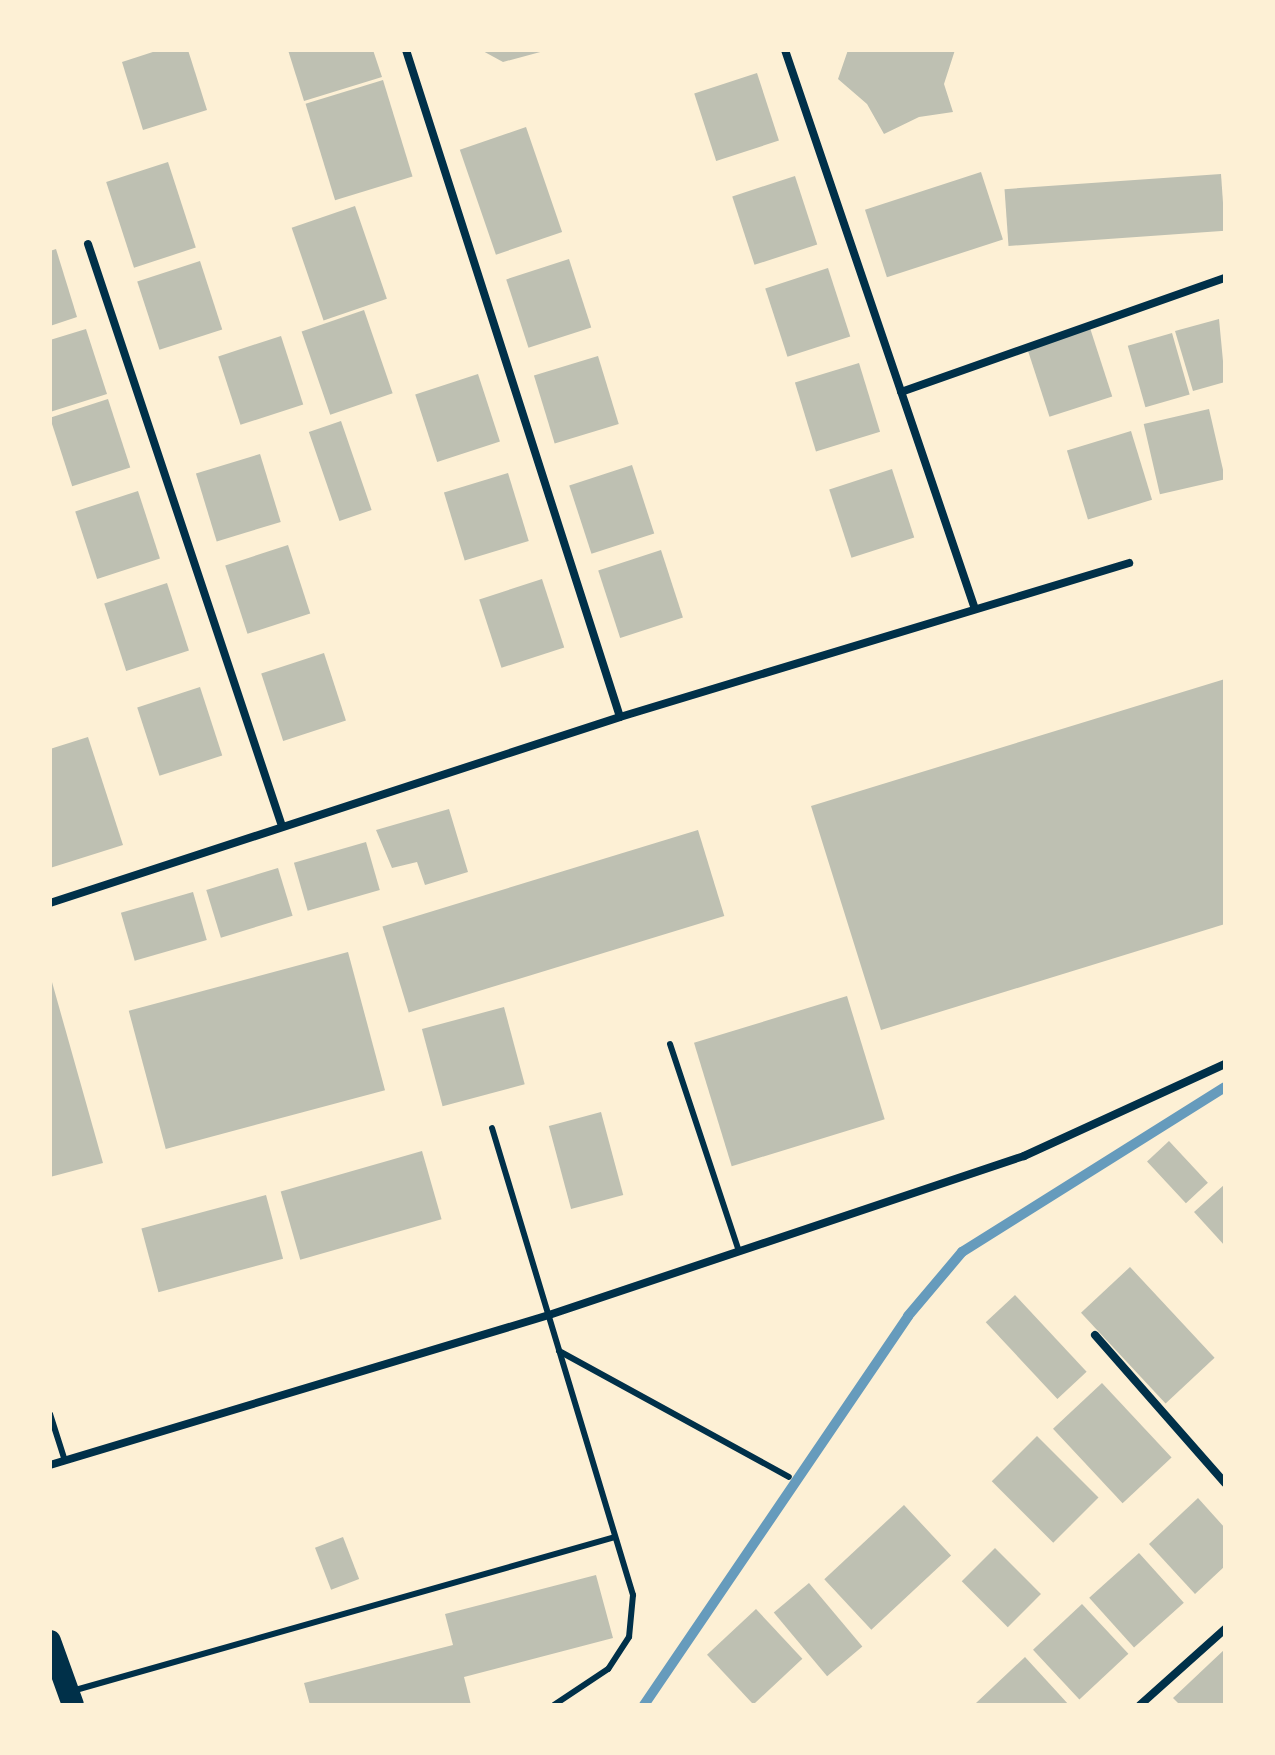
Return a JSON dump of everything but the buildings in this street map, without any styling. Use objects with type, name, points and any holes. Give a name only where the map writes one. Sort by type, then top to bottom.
[{"type":"highway","points":[[50,1641],[71,1698]]},
{"type":"street","points":[[406,50],[620,717]]},
{"type":"street","points":[[785,50],[975,609]]},
{"type":"street","points":[[88,244],[282,826]]},
{"type":"street","points":[[901,392],[1225,278]]},
{"type":"street","points":[[50,903],[620,717],[1129,563]]},
{"type":"street","points":[[50,1465],[549,1315],[1024,1156],[1225,1064]]},
{"type":"street","points":[[1095,1335],[1225,1483]]},
{"type":"street","points":[[1140,1705],[1225,1629]]},
{"type":"lane","points":[[670,1044],[739,1251]]},
{"type":"lane","points":[[492,1128],[633,1595],[629,1637],[608,1669],[554,1705]]},
{"type":"lane","points":[[559,1351],[789,1477]]},
{"type":"lane","points":[[50,1414],[65,1461]]},
{"type":"lane","points":[[71,1698],[615,1537]]},
{"type":"waterway","points":[[644,1705],[908,1316],[962,1252],[1225,1087]]}]
